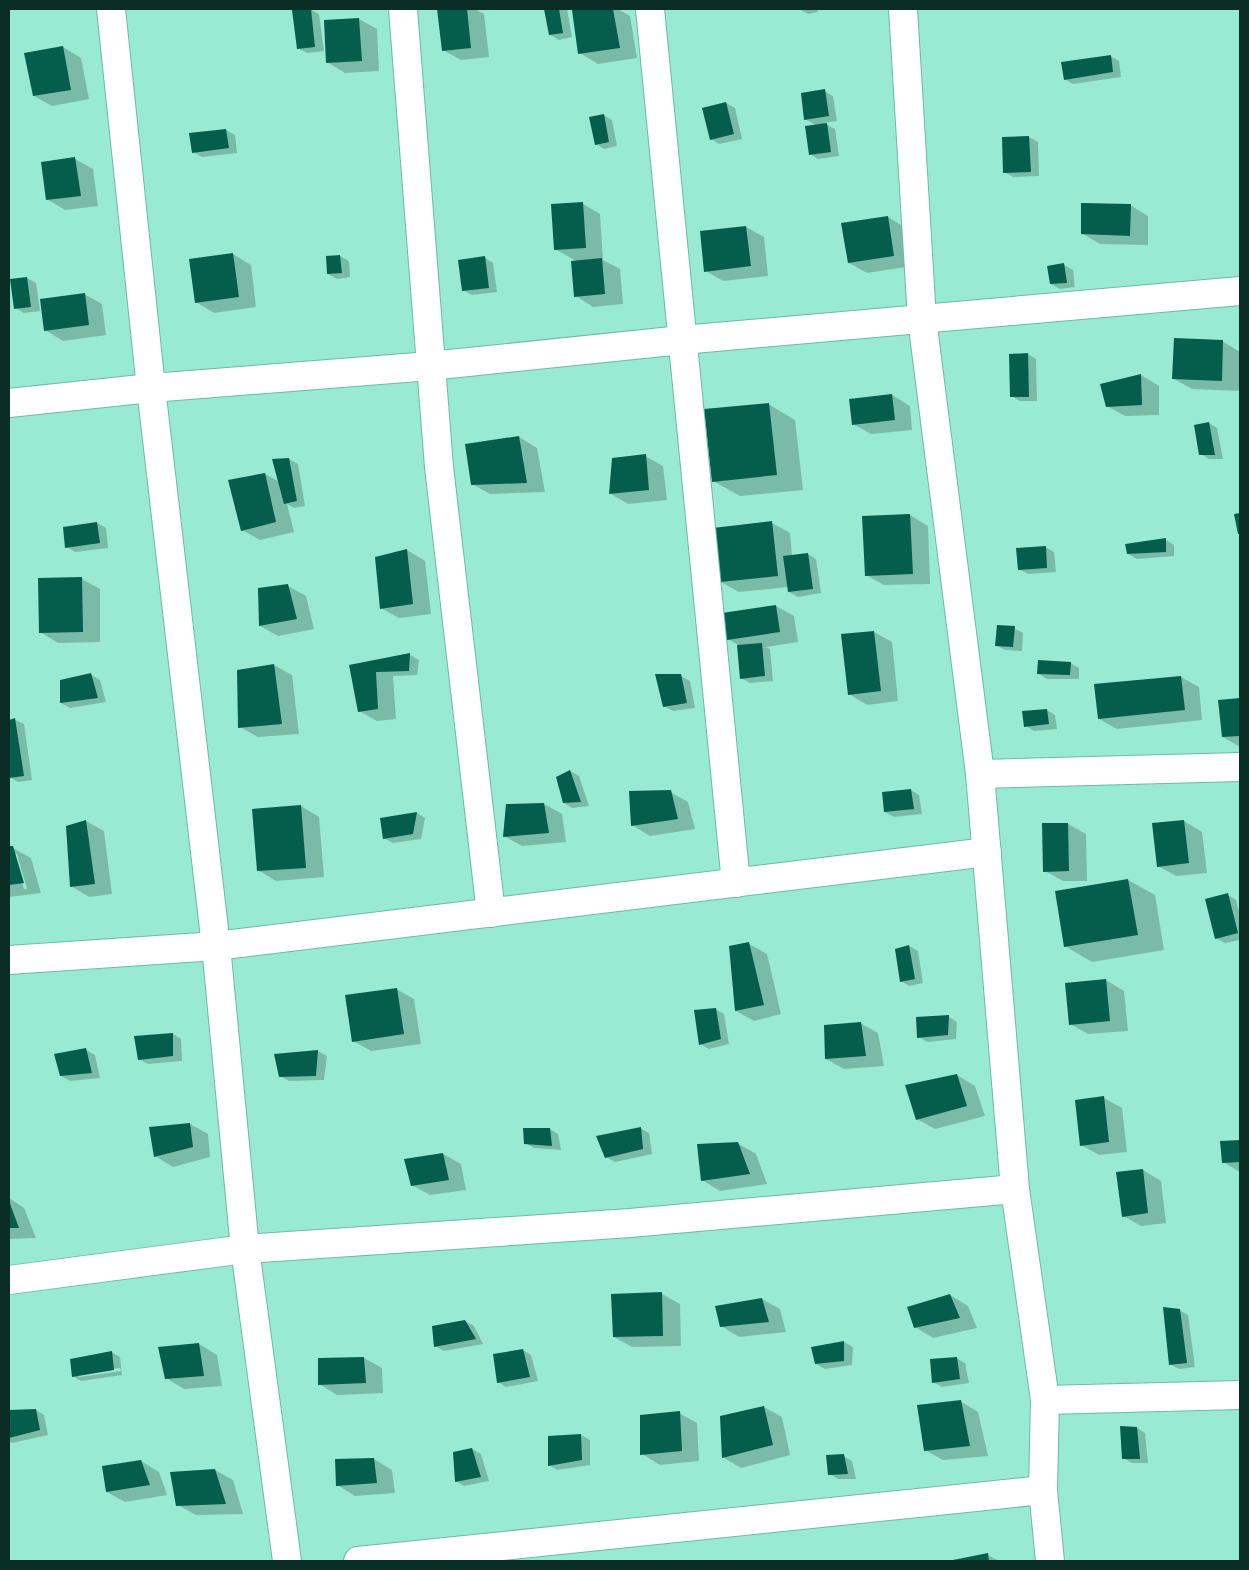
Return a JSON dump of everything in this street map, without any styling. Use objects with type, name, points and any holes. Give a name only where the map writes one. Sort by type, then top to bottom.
[{"type":"street","points":[[111,9],[151,388],[216,946],[245,1249],[287,1561]]},
{"type":"street","points":[[403,9],[439,467],[491,913]]},
{"type":"street","points":[[650,9],[736,883]]},
{"type":"street","points":[[904,9],[922,318],[980,774],[1015,1189],[1045,1400],[1044,1490],[1050,1561]]},
{"type":"street","points":[[9,403],[151,388],[430,366],[682,340],[1240,291]]},
{"type":"street","points":[[980,774],[1240,766]]},
{"type":"street","points":[[9,960],[216,946],[987,852]]},
{"type":"street","points":[[9,1280],[245,1249],[630,1223],[1015,1189]]},
{"type":"street","points":[[1045,1400],[1240,1395]]},
{"type":"street","points":[[358,1561],[1044,1490]]},
{"type":"building","points":[[311,9],[315,47],[297,49],[292,10]]},
{"type":"building","points":[[437,9],[467,9],[471,48],[442,51]]},
{"type":"building","points":[[544,9],[559,9],[563,33],[549,35]]},
{"type":"building","points":[[613,9],[620,48],[578,54],[572,10]]},
{"type":"building","points":[[359,18],[362,61],[326,63],[324,20]]},
{"type":"building","points":[[63,46],[71,90],[33,96],[24,53]]},
{"type":"building","points":[[1111,55],[1113,72],[1064,80],[1061,62]]},
{"type":"building","points":[[825,89],[829,116],[804,120],[801,93]]},
{"type":"building","points":[[726,102],[734,134],[710,140],[702,108]]},
{"type":"building","points":[[604,114],[609,142],[595,145],[589,117]]},
{"type":"building","points":[[827,123],[831,152],[809,155],[805,126]]},
{"type":"building","points":[[226,129],[229,148],[192,153],[189,133]]},
{"type":"building","points":[[1029,136],[1031,172],[1003,173],[1002,137]]},
{"type":"building","points":[[75,157],[81,196],[46,200],[41,162]]},
{"type":"building","points":[[583,202],[586,248],[554,250],[551,204]]},
{"type":"building","points":[[1081,203],[1131,204],[1130,236],[1081,234]]},
{"type":"building","points":[[888,216],[894,256],[848,263],[841,223]]},
{"type":"building","points":[[746,226],[751,266],[704,272],[700,231]]},
{"type":"building","points":[[233,253],[239,297],[195,303],[189,259]]},
{"type":"building","points":[[340,255],[342,273],[327,274],[326,256]]},
{"type":"building","points":[[485,256],[489,288],[462,291],[458,260]]},
{"type":"building","points":[[602,258],[605,294],[574,297],[571,261]]},
{"type":"building","points":[[1064,263],[1067,283],[1050,284],[1047,266]]},
{"type":"building","points":[[27,277],[31,307],[14,309],[10,279]]},
{"type":"building","points":[[85,293],[89,325],[44,331],[40,299]]},
{"type":"building","points":[[1174,338],[1223,340],[1222,381],[1172,379]]},
{"type":"building","points":[[1028,353],[1029,397],[1010,397],[1009,354]]},
{"type":"building","points":[[1141,374],[1142,405],[1106,407],[1100,384]]},
{"type":"building","points":[[892,394],[895,420],[852,425],[849,399]]},
{"type":"building","points":[[769,403],[777,475],[712,482],[704,409]]},
{"type":"building","points":[[1209,422],[1215,455],[1199,455],[1194,425]]},
{"type":"building","points":[[519,436],[527,483],[471,485],[465,444]]},
{"type":"building","points":[[646,454],[649,490],[609,494],[612,458]]},
{"type":"building","points":[[289,458],[297,501],[284,504],[272,459]]},
{"type":"building","points":[[265,473],[276,522],[241,531],[228,480]]},
{"type":"building","points":[[1240,513],[1240,534],[1238,534],[1234,514]]},
{"type":"building","points":[[910,514],[913,574],[865,576],[862,516]]},
{"type":"building","points":[[772,521],[778,576],[720,582],[713,528]]},
{"type":"building","points":[[97,522],[100,543],[65,548],[63,527]]},
{"type":"building","points":[[1166,538],[1166,552],[1127,554],[1125,544]]},
{"type":"building","points":[[1046,546],[1047,568],[1018,570],[1016,548]]},
{"type":"building","points":[[407,549],[413,604],[380,609],[375,557]]},
{"type":"building","points":[[808,553],[813,589],[788,592],[783,556]]},
{"type":"building","points":[[82,577],[83,632],[39,633],[38,578]]},
{"type":"building","points":[[288,584],[297,619],[259,626],[258,588]]},
{"type":"building","points":[[776,605],[780,632],[727,640],[722,613]]},
{"type":"building","points":[[997,625],[1015,626],[1013,647],[995,646]]},
{"type":"building","points":[[874,631],[881,691],[848,695],[841,634]]},
{"type":"building","points":[[762,643],[765,676],[740,679],[737,645]]},
{"type":"building","points":[[410,653],[409,671],[376,672],[378,709],[358,712],[349,665]]},
{"type":"building","points":[[1038,660],[1071,662],[1070,675],[1037,674]]},
{"type":"building","points":[[274,664],[282,724],[238,728],[237,670]]},
{"type":"building","points":[[91,673],[98,698],[60,703],[60,680]]},
{"type":"building","points":[[655,674],[681,674],[687,703],[663,707]]},
{"type":"building","points":[[1181,676],[1185,710],[1098,719],[1094,684]]},
{"type":"building","points":[[1240,698],[1240,736],[1222,737],[1218,700]]},
{"type":"building","points":[[1047,709],[1049,724],[1024,727],[1022,711]]},
{"type":"building","points":[[15,718],[24,776],[9,778],[9,720]]},
{"type":"building","points":[[570,770],[581,802],[563,803],[556,777]]},
{"type":"building","points":[[911,789],[914,809],[884,812],[882,792]]},
{"type":"building","points":[[671,790],[678,819],[631,826],[629,791]]},
{"type":"building","points":[[544,803],[549,833],[503,837],[506,804]]},
{"type":"building","points":[[301,805],[306,868],[257,871],[252,809]]},
{"type":"building","points":[[417,812],[413,834],[383,839],[380,818]]},
{"type":"building","points":[[86,820],[95,884],[70,887],[66,826]]},
{"type":"building","points":[[1184,820],[1189,863],[1157,867],[1152,823]]},
{"type":"building","points":[[1042,823],[1068,823],[1069,871],[1043,872]]},
{"type":"building","points":[[9,846],[13,846],[24,883],[9,885]]},
{"type":"building","points":[[1128,879],[1138,935],[1064,947],[1055,891]]},
{"type":"building","points":[[1228,893],[1238,933],[1215,939],[1205,899]]},
{"type":"building","points":[[749,942],[764,1005],[735,1011],[729,946]]},
{"type":"building","points":[[909,945],[915,979],[900,982],[895,949]]},
{"type":"building","points":[[1106,979],[1110,1021],[1069,1025],[1065,983]]},
{"type":"building","points":[[397,988],[404,1034],[352,1042],[345,995]]},
{"type":"building","points":[[716,1008],[721,1039],[699,1045],[694,1010]]},
{"type":"building","points":[[949,1015],[948,1035],[917,1038],[916,1017]]},
{"type":"building","points":[[861,1022],[866,1056],[825,1059],[824,1025]]},
{"type":"building","points":[[173,1033],[173,1056],[138,1060],[134,1036]]},
{"type":"building","points":[[86,1048],[92,1073],[60,1076],[54,1054]]},
{"type":"building","points":[[318,1050],[316,1076],[279,1077],[274,1054]]},
{"type":"building","points":[[957,1074],[967,1106],[916,1120],[905,1085]]},
{"type":"building","points":[[1104,1096],[1109,1142],[1080,1146],[1075,1100]]},
{"type":"building","points":[[190,1123],[193,1147],[154,1157],[149,1127]]},
{"type":"building","points":[[641,1127],[643,1149],[605,1158],[596,1136]]},
{"type":"building","points":[[523,1128],[550,1128],[552,1146],[524,1144]]},
{"type":"building","points":[[1240,1140],[1240,1162],[1222,1163],[1220,1141]]},
{"type":"building","points":[[738,1142],[750,1174],[701,1181],[697,1144]]},
{"type":"building","points":[[443,1153],[449,1180],[411,1186],[404,1159]]},
{"type":"building","points":[[1143,1169],[1148,1213],[1122,1217],[1116,1172]]},
{"type":"building","points":[[9,1201],[19,1228],[9,1228]]},
{"type":"building","points":[[662,1292],[663,1336],[613,1337],[611,1294]]},
{"type":"building","points":[[950,1294],[960,1318],[914,1328],[907,1307]]},
{"type":"building","points":[[762,1298],[769,1322],[720,1327],[715,1306]]},
{"type":"building","points":[[1163,1307],[1180,1309],[1187,1363],[1169,1365]]},
{"type":"building","points":[[465,1320],[476,1339],[434,1347],[432,1326]]},
{"type":"building","points":[[844,1341],[844,1361],[815,1364],[811,1347]]},
{"type":"building","points":[[199,1343],[204,1376],[165,1379],[158,1347]]},
{"type":"building","points":[[523,1349],[530,1377],[497,1383],[493,1354]]},
{"type":"building","points":[[112,1351],[114,1370],[72,1377],[70,1359]]},
{"type":"building","points":[[364,1357],[366,1383],[318,1385],[318,1358]]},
{"type":"building","points":[[957,1357],[960,1379],[932,1383],[930,1359]]},
{"type":"building","points":[[961,1400],[970,1446],[924,1451],[917,1405]]},
{"type":"building","points":[[764,1406],[773,1445],[722,1458],[720,1416]]},
{"type":"building","points":[[36,1409],[40,1430],[9,1438],[9,1410]]},
{"type":"building","points":[[680,1411],[682,1451],[640,1455],[640,1415]]},
{"type":"building","points":[[1120,1426],[1137,1427],[1140,1459],[1122,1459]]},
{"type":"building","points":[[581,1434],[582,1460],[548,1466],[548,1436]]},
{"type":"building","points":[[472,1448],[481,1477],[455,1482],[453,1452]]},
{"type":"building","points":[[844,1454],[848,1474],[828,1475],[826,1455]]},
{"type":"building","points":[[374,1458],[377,1483],[336,1486],[335,1459]]},
{"type":"building","points":[[141,1460],[150,1485],[106,1492],[102,1466]]},
{"type":"building","points":[[215,1469],[226,1504],[176,1506],[170,1472]]},
{"type":"building","points":[[988,1553],[989,1561],[953,1561],[953,1560]]}]
